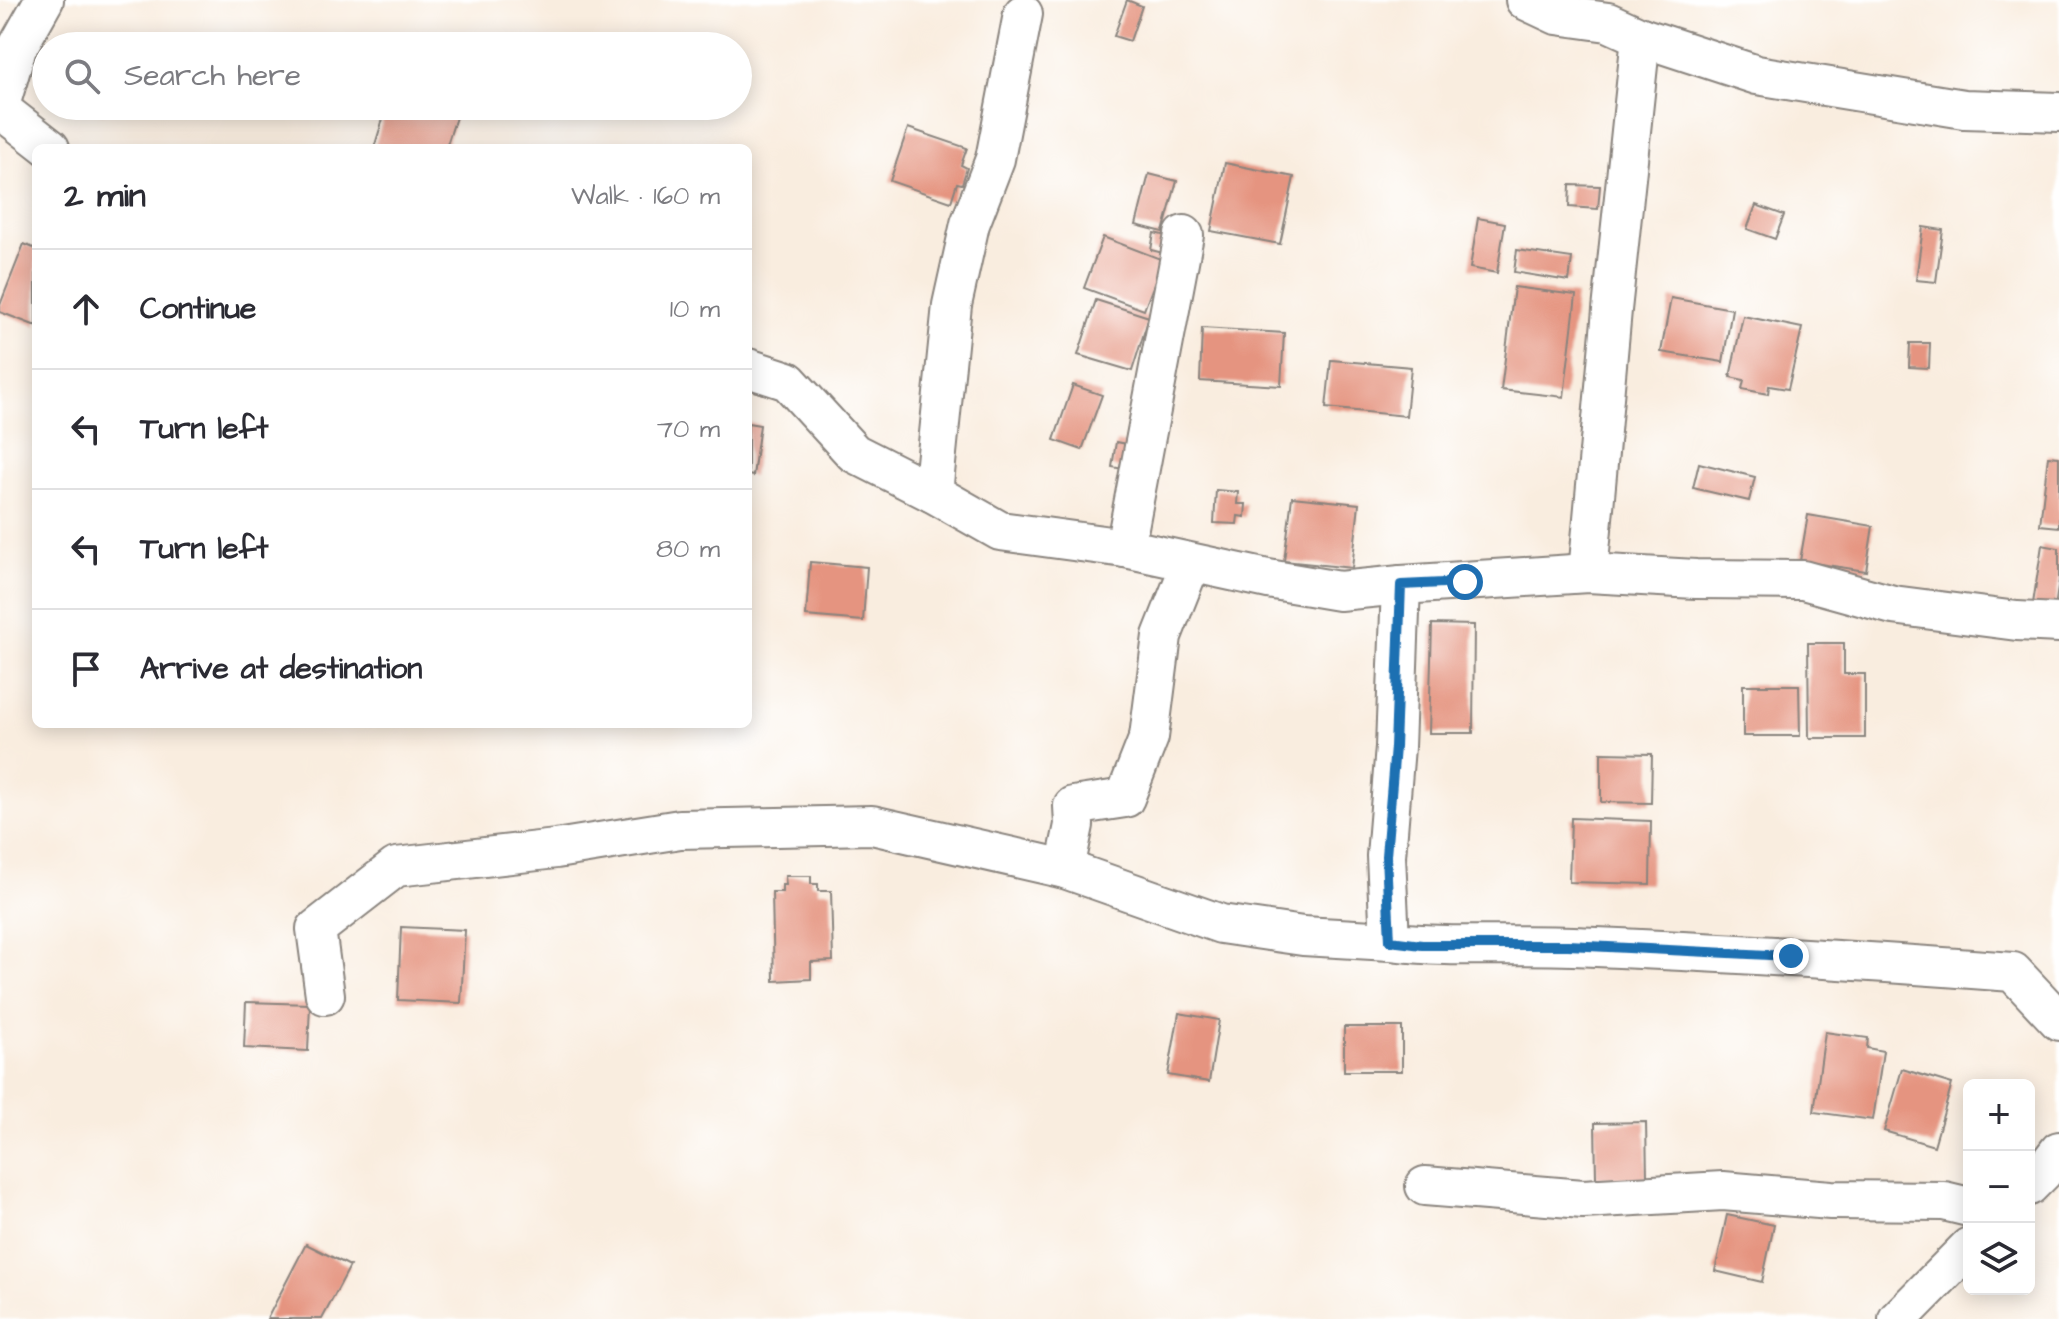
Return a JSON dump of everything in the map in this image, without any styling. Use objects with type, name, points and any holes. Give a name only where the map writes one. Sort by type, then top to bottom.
[{"type":"street","points":[[44,0],[17,48],[0,108],[45,144]]},
{"type":"street","points":[[1525,0],[1557,15],[1608,22],[1641,37],[1757,75],[1964,109],[2059,112]]},
{"type":"street","points":[[933,493],[952,305],[970,224],[995,159],[1023,14]]},
{"type":"street","points":[[1588,573],[1641,37]]},
{"type":"street","points":[[1125,548],[1184,235]]},
{"type":"street","points":[[752,369],[788,381],[854,453],[1000,531],[1125,548],[1339,591],[1588,573],[1696,579],[1803,580],[1893,605],[2017,621],[2059,623]]},
{"type":"street","points":[[1065,869],[1074,825],[1073,806],[1125,798],[1149,737],[1162,636],[1191,563]]},
{"type":"street","points":[[1390,941],[1386,856],[1395,747],[1401,585]]},
{"type":"street","points":[[325,995],[316,929],[396,867],[556,849],[680,829],[872,825],[1065,869],[1221,924],[1303,936],[1422,945],[1568,945],[1743,953],[2013,972],[2059,1021]]},
{"type":"street","points":[[2035,1180],[2059,1151]]},
{"type":"street","points":[[1425,1186],[1583,1199],[1723,1191],[1831,1200],[1944,1201],[1963,1206]]},
{"type":"street","points":[[1898,1319],[1963,1253]]},
{"type":"building","points":[[1127,0],[1142,6],[1130,41],[1114,36]]},
{"type":"building","points":[[383,120],[455,120],[447,144],[375,144]]},
{"type":"building","points":[[908,128],[967,148],[961,165],[967,168],[962,184],[957,183],[951,202],[890,181]]},
{"type":"building","points":[[1225,163],[1294,177],[1280,244],[1211,231]]},
{"type":"building","points":[[1149,174],[1177,181],[1163,232],[1136,225]]},
{"type":"building","points":[[1570,185],[1600,186],[1598,209],[1569,207]]},
{"type":"building","points":[[1756,205],[1784,215],[1775,239],[1747,229]]},
{"type":"building","points":[[1478,218],[1505,223],[1497,273],[1470,268]]},
{"type":"building","points":[[1923,227],[1943,230],[1936,282],[1916,280]]},
{"type":"building","points":[[1154,233],[1175,238],[1171,255],[1151,250]]},
{"type":"building","points":[[1103,237],[1163,260],[1144,310],[1084,288]]},
{"type":"building","points":[[24,244],[32,247],[32,324],[0,312]]},
{"type":"building","points":[[1517,250],[1572,258],[1569,281],[1514,272]]},
{"type":"building","points":[[1514,287],[1576,295],[1564,397],[1501,390]]},
{"type":"building","points":[[1671,298],[1732,309],[1723,362],[1661,352]]},
{"type":"building","points":[[1096,300],[1149,317],[1132,371],[1078,355]]},
{"type":"building","points":[[1743,316],[1802,328],[1788,389],[1769,386],[1768,394],[1742,389],[1744,380],[1730,377]]},
{"type":"building","points":[[1202,328],[1284,333],[1281,386],[1200,381]]},
{"type":"building","points":[[1910,343],[1930,343],[1929,368],[1909,367]]},
{"type":"building","points":[[1331,360],[1411,367],[1406,416],[1326,408]]},
{"type":"building","points":[[1073,385],[1102,395],[1082,450],[1054,440]]},
{"type":"building","points":[[752,424],[760,425],[752,476]]},
{"type":"building","points":[[1116,442],[1143,447],[1140,472],[1112,467]]},
{"type":"building","points":[[2048,456],[2059,457],[2059,527],[2040,525]]},
{"type":"building","points":[[1699,463],[1755,477],[1749,501],[1693,488]]},
{"type":"building","points":[[1216,490],[1238,492],[1237,504],[1246,504],[1245,517],[1238,516],[1237,524],[1214,523]]},
{"type":"building","points":[[1292,497],[1359,504],[1352,568],[1284,561]]},
{"type":"building","points":[[1808,515],[1873,526],[1866,571],[1800,561]]},
{"type":"building","points":[[2042,545],[2059,548],[2059,581],[2054,614],[2032,610]]},
{"type":"building","points":[[810,562],[867,567],[863,621],[806,616]]},
{"type":"building","points":[[1432,624],[1474,625],[1473,733],[1429,733]]},
{"type":"building","points":[[1808,643],[1844,643],[1844,674],[1865,674],[1865,738],[1809,738]]},
{"type":"building","points":[[1743,685],[1799,685],[1800,736],[1743,736]]},
{"type":"building","points":[[1601,753],[1652,754],[1651,803],[1601,802]]},
{"type":"building","points":[[1571,818],[1651,821],[1650,884],[1569,882]]},
{"type":"building","points":[[785,876],[811,876],[811,884],[818,884],[818,891],[831,891],[833,961],[811,962],[811,979],[774,981],[772,892],[782,892],[782,885],[786,885]]},
{"type":"building","points":[[401,927],[465,930],[461,1003],[398,1000]]},
{"type":"building","points":[[246,1002],[310,1004],[308,1051],[244,1048]]},
{"type":"building","points":[[1179,1013],[1219,1020],[1209,1082],[1168,1075]]},
{"type":"building","points":[[1344,1027],[1402,1027],[1402,1071],[1344,1071]]},
{"type":"building","points":[[1825,1032],[1868,1038],[1867,1048],[1883,1051],[1873,1120],[1814,1112]]},
{"type":"building","points":[[1902,1069],[1952,1084],[1934,1146],[1884,1131]]},
{"type":"building","points":[[1646,1122],[1647,1178],[1596,1178],[1595,1123]]},
{"type":"building","points":[[1727,1215],[1774,1225],[1762,1282],[1715,1271]]},
{"type":"building","points":[[306,1244],[350,1266],[322,1319],[267,1319]]},
{"type":"route","points":[[1465,582],[1401,585],[1395,747],[1386,856],[1390,941],[1422,945],[1568,945],[1791,956]]}]
